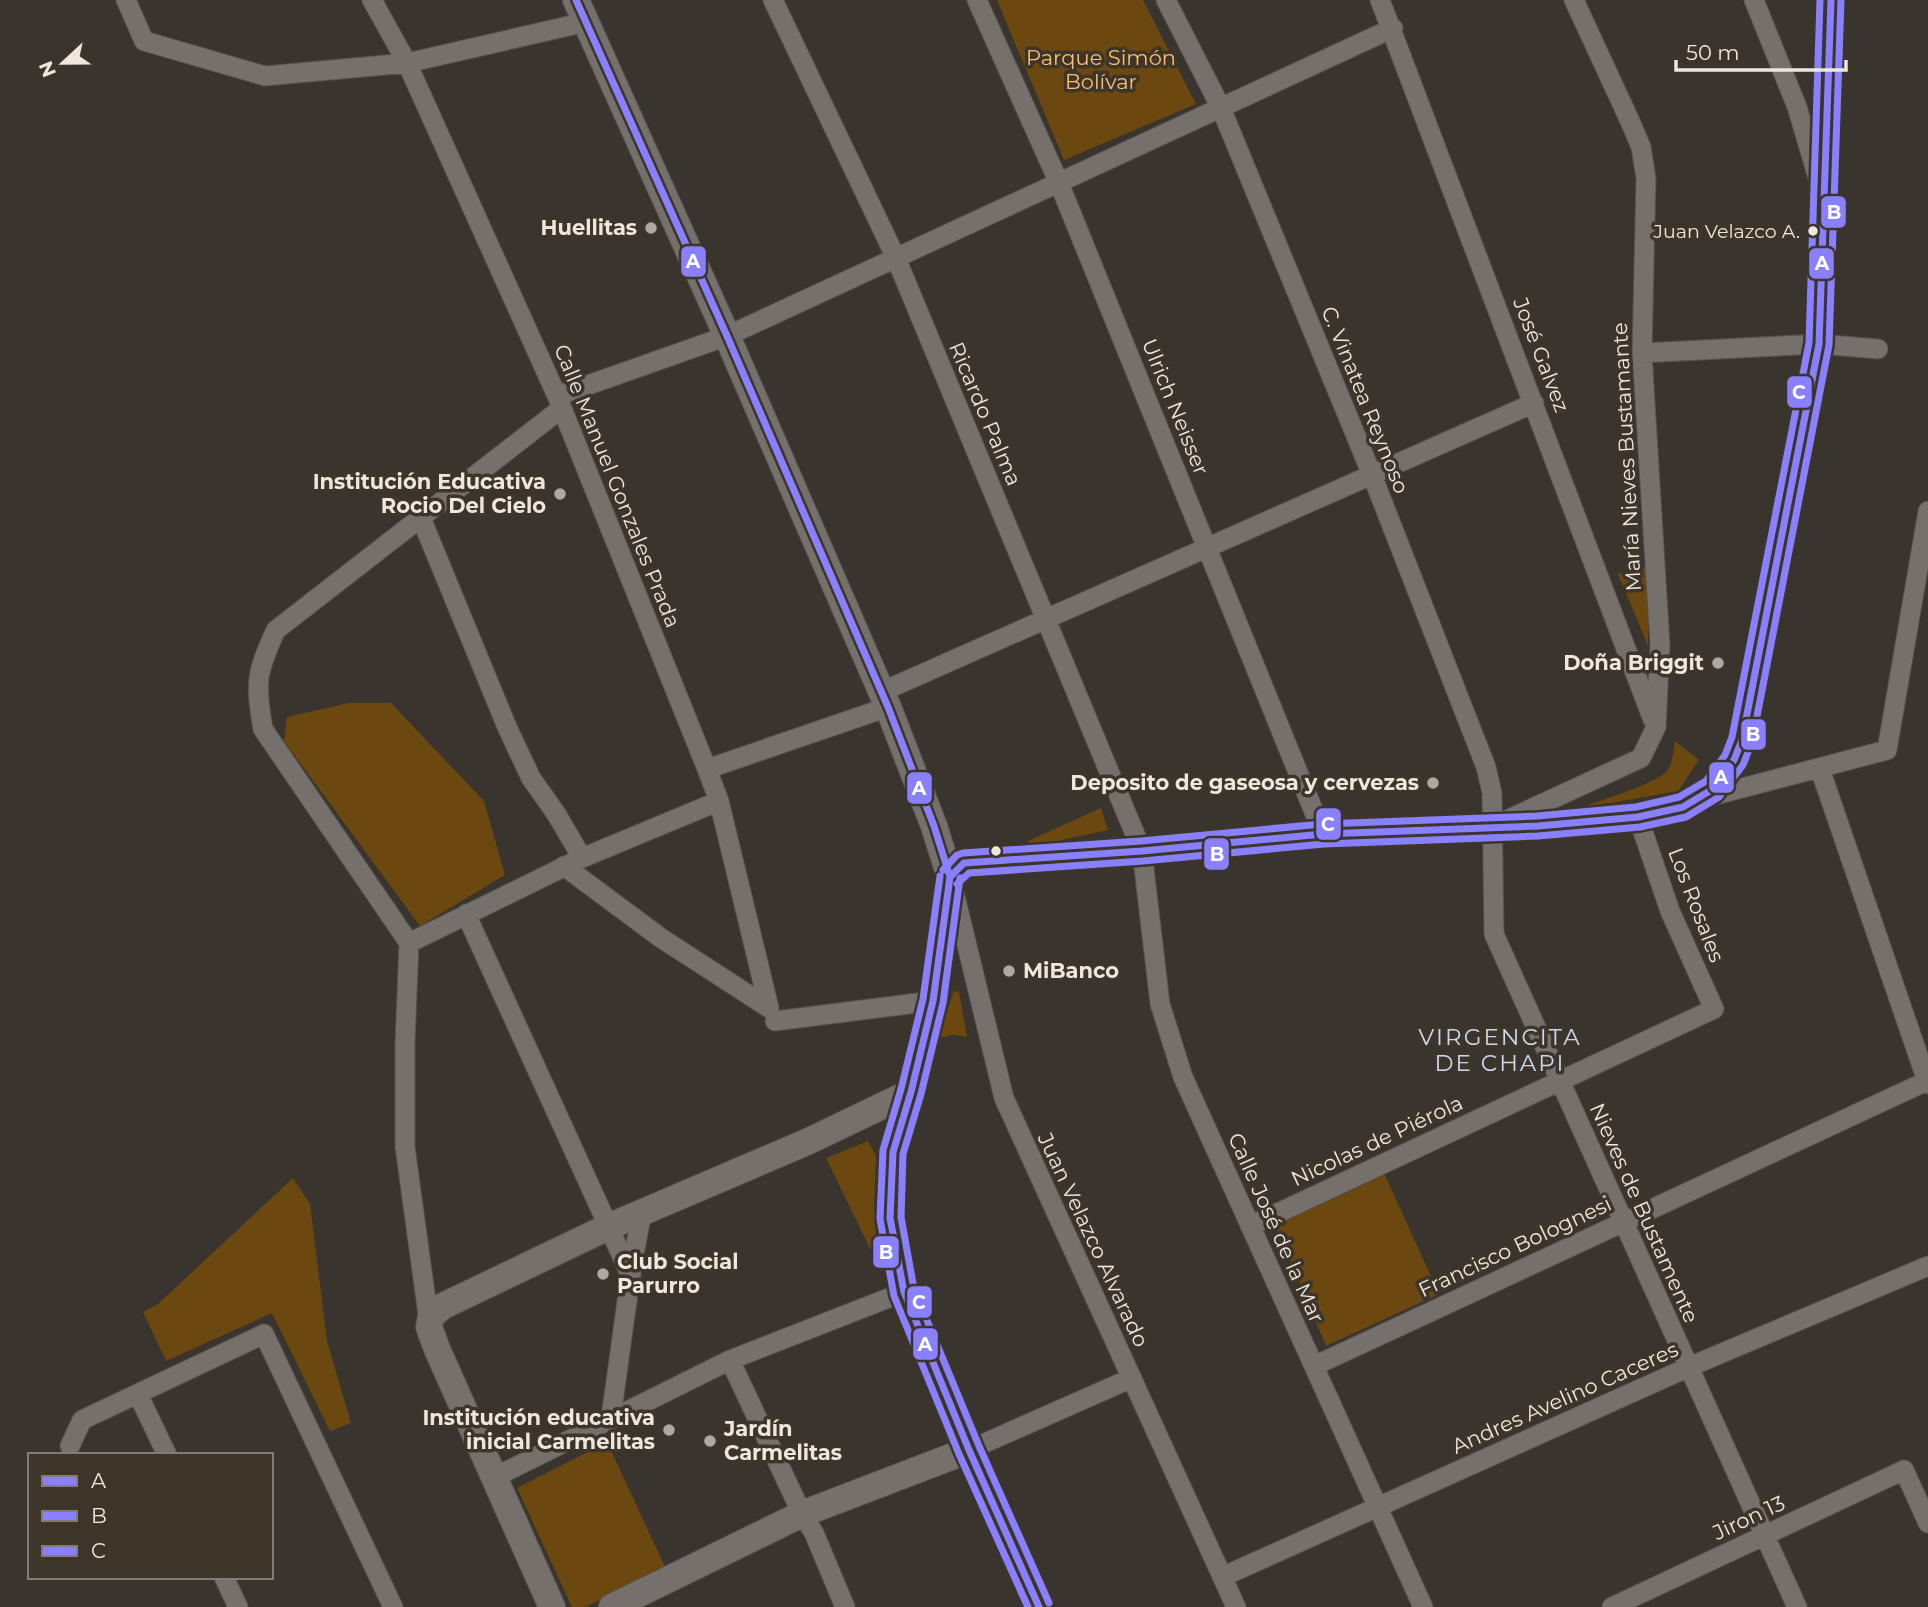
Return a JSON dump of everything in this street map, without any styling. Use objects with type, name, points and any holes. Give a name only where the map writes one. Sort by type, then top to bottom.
[{"type":"main road","points":[[581,11],[727,336],[885,700],[934,826],[950,877],[933,1001],[893,1152],[890,1218],[904,1292],[1039,1607]]},
{"type":"main road","points":[[552,1607],[437,1349],[429,1322],[434,1312],[608,1227],[808,1141],[911,1092]]},
{"type":"main road","points":[[612,1607],[802,1514],[970,1450]]},
{"type":"street","points":[[126,0],[144,41],[265,76],[407,63],[581,11]]},
{"type":"street","name":"Calle Manuel Gonzales Prada","points":[[373,0],[407,63],[560,402],[707,769],[719,801],[772,1014]]},
{"type":"street","name":"Ricardo Palma","points":[[773,0],[895,258],[1142,851]]},
{"type":"street","name":"Ulrich Neisser","points":[[976,0],[1059,183],[1323,834]]},
{"type":"street","name":"C. Vinatea Reynoso","points":[[1166,0],[1220,108],[1372,475],[1486,767],[1492,793],[1492,827]]},
{"type":"street","name":"José Galvez","points":[[1380,0],[1393,28],[1656,727]]},
{"type":"street","name":"María Nieves Bustamante","points":[[1492,827],[1641,758],[1656,727],[1660,645],[1642,353],[1646,178],[1641,147],[1574,0]]},
{"type":"street","points":[[1754,0],[1797,107],[1824,200]]},
{"type":"street","points":[[950,877],[964,863],[1142,851],[1323,834],[1586,823],[1638,817],[1683,807],[1713,789],[1734,760],[1742,740],[1819,344],[1831,0]]},
{"type":"street","points":[[429,1322],[405,1147],[409,943],[263,729],[257,693],[261,662],[276,630],[421,517],[560,402],[727,336],[1393,28]]},
{"type":"street","points":[[1642,353],[1819,344],[1878,349]]},
{"type":"street","points":[[707,769],[885,700],[1046,619],[1534,403]]},
{"type":"street","points":[[1699,799],[1887,750],[1928,512]]},
{"type":"street","points":[[421,517],[526,768],[557,815],[573,862],[661,938],[772,1014],[933,1001]]},
{"type":"street","points":[[1820,769],[1927,1082]]},
{"type":"street","points":[[409,943],[573,862],[719,801]]},
{"type":"street","name":"Los Rosales","points":[[1638,817],[1670,911],[1714,1009]]},
{"type":"street","name":"Nieves de Bustamente","points":[[1492,827],[1494,934],[1797,1607]]},
{"type":"street","name":"Calle José de la Mar","points":[[1142,851],[1160,1004],[1183,1077],[1423,1607]]},
{"type":"street","name":"Juan Velazco Alvarado","points":[[950,877],[1004,1098],[1236,1607]]},
{"type":"street","points":[[466,914],[631,1276]]},
{"type":"street","name":"Nicolas de Piérola","points":[[1250,1226],[1714,1009]]},
{"type":"street","name":"Francisco Bolognesi","points":[[1314,1366],[1927,1082]]},
{"type":"street","points":[[611,1417],[642,1212]]},
{"type":"street","name":"Andres Avelino Caceres","points":[[1222,1577],[1689,1367],[1928,1266]]},
{"type":"street","points":[[495,1477],[730,1360],[904,1292]]},
{"type":"street","points":[[70,1446],[82,1420],[264,1334],[393,1607]]},
{"type":"street","points":[[730,1360],[802,1514],[814,1533],[845,1607]]},
{"type":"street","points":[[970,1450],[1132,1378]]},
{"type":"street","points":[[138,1394],[166,1453]]},
{"type":"street","name":"Jiron 13","points":[[1612,1607],[1904,1470],[1928,1523]]},
{"type":"street","points":[[225,1579],[238,1607]]},
{"type":"green space","name":"Parque Simón Bolívar","points":[[997,0],[1143,0],[1196,104],[1064,160]]},
{"type":"green space","points":[[1648,567],[1648,646],[1618,574]]},
{"type":"green space","points":[[349,703],[391,703],[484,801],[505,875],[420,926],[284,741],[287,717]]},
{"type":"green space","points":[[1675,741],[1699,760],[1678,791],[1577,809],[1635,788],[1665,773],[1671,762]]},
{"type":"green space","points":[[1101,808],[1108,830],[1030,847],[1028,841]]},
{"type":"green space","points":[[954,991],[959,992],[967,1037],[953,1035],[938,1038]]},
{"type":"green space","points":[[868,1141],[876,1156],[874,1211],[878,1265],[826,1158]]},
{"type":"green space","points":[[1384,1173],[1439,1294],[1326,1346],[1275,1224]]},
{"type":"green space","points":[[293,1178],[310,1204],[327,1341],[351,1423],[330,1431],[272,1313],[166,1361],[143,1312],[158,1304]]},
{"type":"green space","points":[[607,1442],[666,1569],[585,1607],[572,1607],[517,1488]]},
{"type":"transit line","name":"A","points":[[576,0],[727,336],[888,707],[934,826],[950,877],[933,1001],[893,1152],[890,1218],[904,1292],[969,1450],[1039,1607]]},
{"type":"transit line","name":"C","points":[[943,870],[957,855],[963,853],[1141,841],[1322,824],[1537,816],[1636,807],[1679,797],[1706,781],[1725,755],[1732,737],[1809,343],[1820,0]]},
{"type":"transit line","name":"A","points":[[950,877],[964,863],[1142,851],[1323,834],[1538,826],[1638,817],[1683,807],[1713,789],[1734,760],[1742,740],[1819,344],[1831,0]]},
{"type":"transit line","name":"B","points":[[957,884],[969,873],[1143,861],[1324,844],[1538,836],[1640,827],[1686,817],[1719,797],[1743,765],[1752,742],[1829,345],[1841,0]]},
{"type":"transit line","name":"B","points":[[940,876],[923,999],[883,1150],[880,1219],[894,1296],[959,1454],[1028,1607]]},
{"type":"transit line","name":"C","points":[[960,878],[943,1003],[903,1154],[901,1217],[914,1289],[979,1446],[1049,1603]]},
{"type":"place","name":"Huellitas","points":[[651,228]]},
{"type":"place","name":"Juan Velazco A.","points":[[1813,231]]},
{"type":"place","name":"Institución Educativa Rocio Del Cielo","points":[[560,494]]},
{"type":"place","name":"Doña Briggit","points":[[1718,663]]},
{"type":"place","name":"Deposito de gaseosa y cervezas","points":[[1433,783]]},
{"type":"place","name":"MiBanco","points":[[1009,971]]},
{"type":"place","name":"Club Social Parurro","points":[[603,1274]]},
{"type":"place","name":"Institución educativa inicial Carmelitas","points":[[669,1430]]},
{"type":"place","name":"Jardín Carmelitas","points":[[710,1441]]},
{"type":"district","name":"VIRGENCITA DE CHAPI","points":[[1500,1050]]}]
